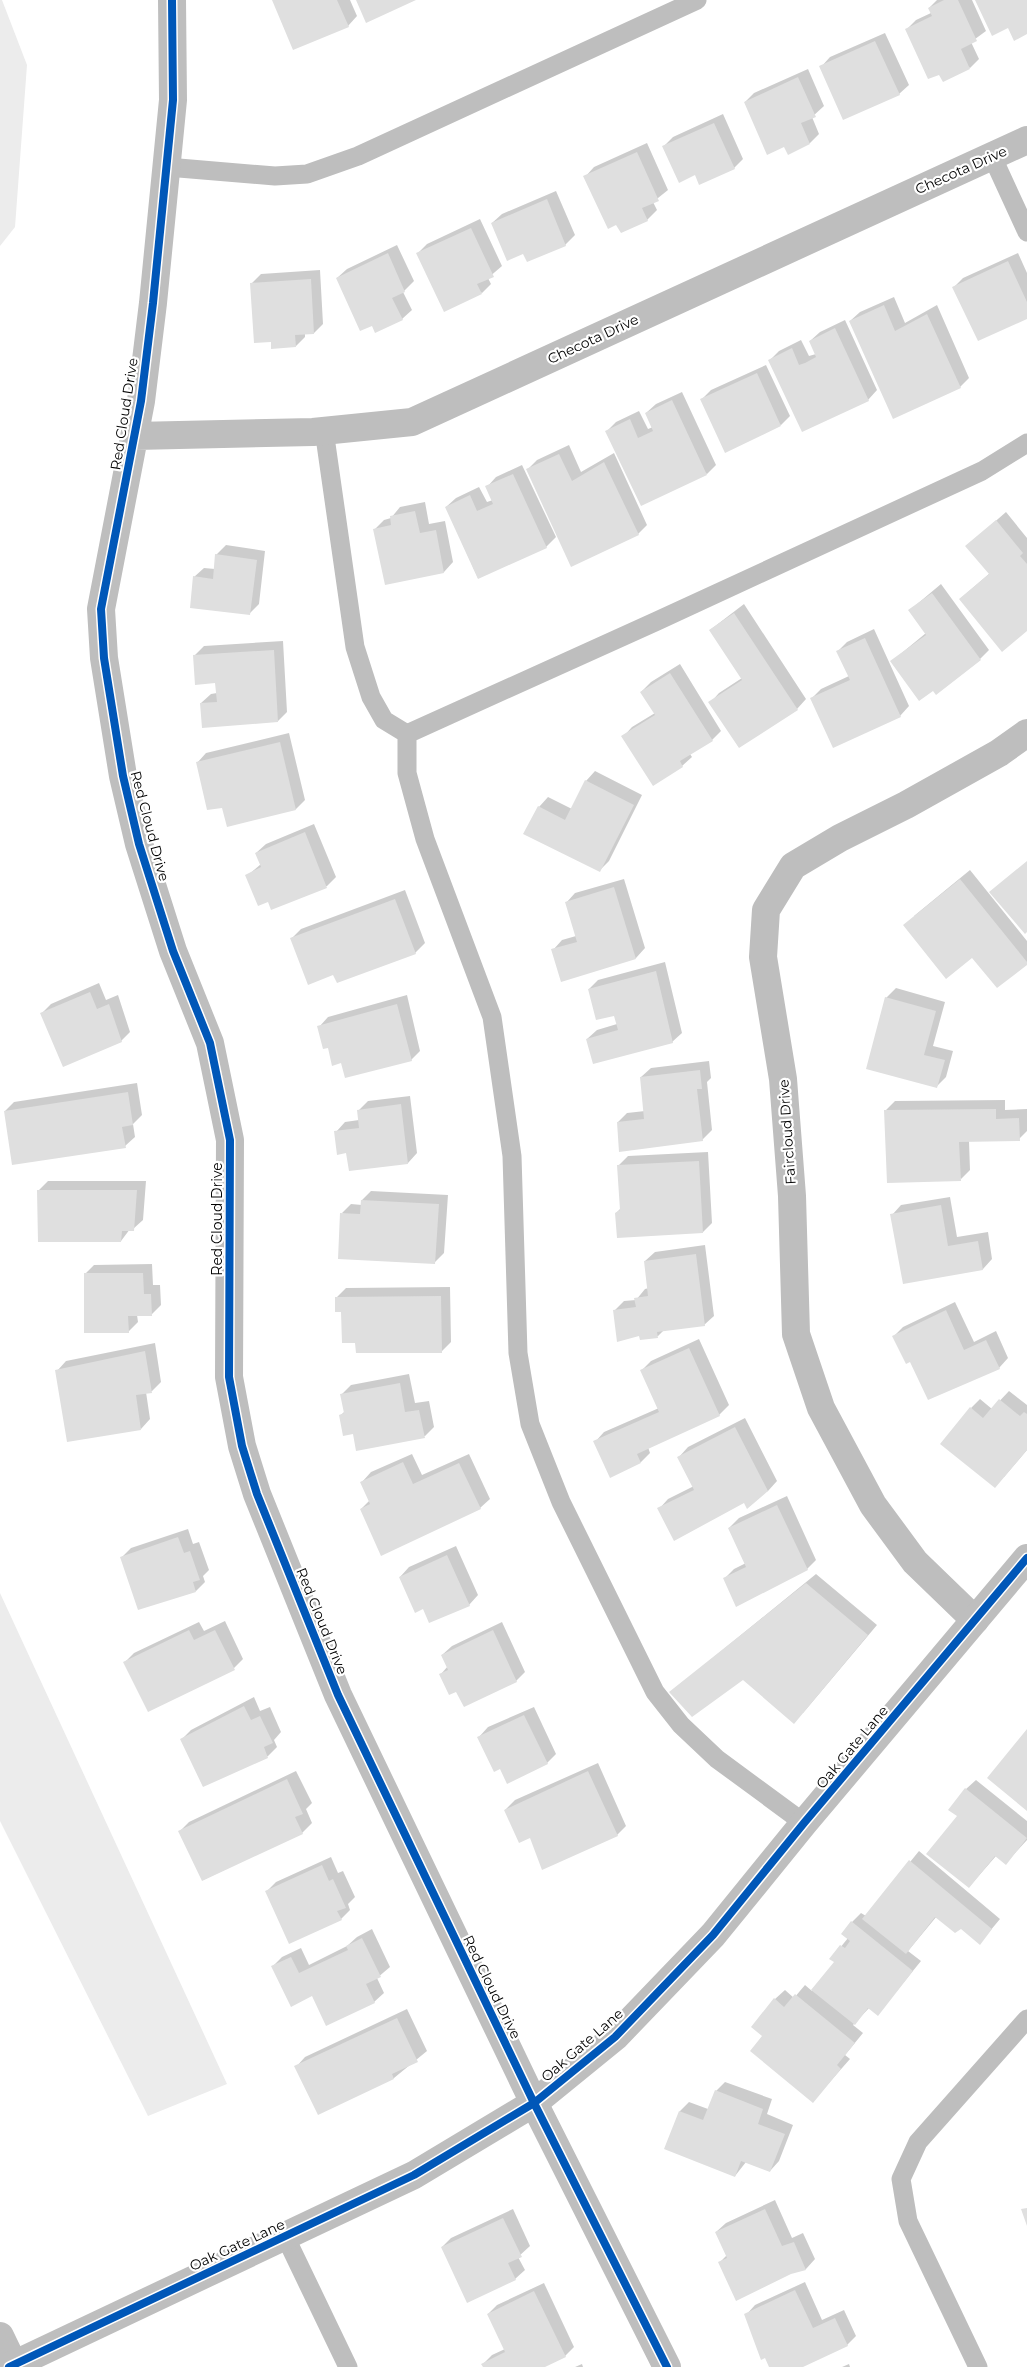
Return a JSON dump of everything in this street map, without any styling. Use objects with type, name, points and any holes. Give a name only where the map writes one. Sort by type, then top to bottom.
[{"type":"street","name":"Red Cloud Drive","points":[[172,0],[173,100],[152,313],[141,401],[101,609],[104,658],[123,776],[139,844],[173,951],[210,1043],[230,1140],[229,1377],[242,1446],[257,1494],[338,1695],[534,2103],[666,2367]]},
{"type":"street","name":"Checota Drive","points":[[134,436],[324,430],[412,422],[1027,140]]},
{"type":"street","name":"Faircloud Drive","points":[[975,1620],[915,1562],[873,1505],[821,1408],[796,1334],[792,1196],[783,1079],[763,957],[766,910],[793,866],[840,838],[906,805],[1027,734]]},
{"type":"street","name":"Oak Gate Lane","points":[[12,2366],[414,2175],[534,2103],[614,2037],[706,1942],[1027,1558]]},
{"type":"street","points":[[0,2336],[12,2366]]},
{"type":"lane","points":[[167,167],[275,176],[307,174],[358,156],[697,0]]},
{"type":"lane","points":[[992,156],[1027,232]]},
{"type":"lane","points":[[324,430],[355,647],[371,697],[384,720],[407,734]]},
{"type":"lane","points":[[407,734],[982,471],[1027,443]]},
{"type":"lane","points":[[407,734],[407,773],[425,839],[492,1017],[512,1156],[518,1353],[530,1424],[561,1502],[655,1692],[681,1725],[717,1759],[804,1823]]},
{"type":"lane","points":[[978,2367],[908,2221],[901,2179],[918,2142],[1027,2019]]},
{"type":"lane","points":[[285,2236],[348,2367]]},
{"type":"shaded area","points":[[0,0],[2,0],[27,65],[15,227],[0,246]]},
{"type":"shaded area","points":[[0,1593],[227,2084],[148,2116],[0,1821]]},
{"type":"building","points":[[272,0],[337,0],[349,27],[293,50]]},
{"type":"building","points":[[356,0],[416,0],[366,23]]},
{"type":"building","points":[[944,0],[958,0],[977,41],[961,49],[970,69],[943,82],[939,75],[928,79],[905,29],[932,16],[928,8]]},
{"type":"building","points":[[975,0],[1027,0],[1027,34],[1014,41],[1008,28],[992,36]]},
{"type":"building","points":[[875,41],[900,95],[843,120],[819,66]]},
{"type":"building","points":[[798,77],[816,117],[801,123],[810,144],[788,155],[784,147],[767,155],[744,102]]},
{"type":"building","points":[[714,123],[735,169],[699,185],[695,175],[679,183],[662,146]]},
{"type":"building","points":[[637,152],[659,201],[642,208],[648,221],[621,233],[616,225],[608,229],[583,176]]},
{"type":"building","points":[[547,199],[566,246],[527,262],[523,254],[507,261],[491,223]]},
{"type":"building","points":[[471,228],[494,277],[477,284],[482,294],[444,312],[416,253]]},
{"type":"building","points":[[388,253],[405,292],[392,298],[403,320],[375,333],[372,326],[360,331],[336,278]]},
{"type":"building","points":[[1008,261],[1027,302],[1027,319],[978,341],[952,287]]},
{"type":"building","points":[[311,279],[314,334],[295,335],[296,347],[271,349],[271,342],[254,343],[250,283]]},
{"type":"building","points":[[884,305],[895,331],[927,314],[961,388],[893,419],[849,321]]},
{"type":"building","points":[[835,328],[869,401],[802,432],[768,360],[792,348],[799,365],[805,363],[816,357],[809,341]]},
{"type":"building","points":[[757,373],[781,426],[725,453],[700,399]]},
{"type":"building","points":[[672,400],[707,475],[641,506],[605,431],[630,419],[638,438],[653,431],[645,413]]},
{"type":"building","points":[[559,454],[572,481],[604,462],[639,535],[571,567],[526,469]]},
{"type":"building","points":[[513,474],[547,548],[478,579],[445,507],[470,495],[477,511],[493,504],[485,486]]},
{"type":"building","points":[[415,511],[420,533],[436,530],[444,573],[385,585],[373,529],[391,525],[390,516]]},
{"type":"building","points":[[996,520],[1023,553],[1020,556],[1027,564],[1027,631],[1002,652],[959,599],[989,574],[965,546]]},
{"type":"building","points":[[215,554],[257,560],[250,615],[190,608],[193,576],[213,579]]},
{"type":"building","points":[[932,593],[981,660],[936,695],[933,691],[919,701],[890,661],[926,635],[908,610]]},
{"type":"building","points":[[734,613],[798,710],[739,748],[708,702],[742,680],[709,630]]},
{"type":"building","points":[[865,638],[901,717],[833,748],[810,698],[850,680],[836,651]]},
{"type":"building","points":[[274,650],[278,722],[202,728],[200,703],[217,702],[215,683],[195,685],[193,655]]},
{"type":"building","points":[[670,673],[713,741],[680,761],[683,767],[653,786],[621,736],[655,715],[640,692]]},
{"type":"building","points":[[280,742],[296,810],[227,827],[222,808],[207,810],[196,762]]},
{"type":"building","points":[[585,780],[634,805],[600,872],[523,834],[538,806],[565,820]]},
{"type":"building","points":[[305,832],[327,888],[271,910],[268,902],[258,906],[245,875],[261,867],[255,853]]},
{"type":"building","points":[[1027,861],[1027,932],[1025,934],[989,892]]},
{"type":"building","points":[[960,879],[1027,962],[1027,965],[997,988],[972,958],[946,979],[903,925]]},
{"type":"building","points":[[614,887],[636,959],[561,982],[551,949],[577,942],[565,902]]},
{"type":"building","points":[[395,899],[416,954],[337,983],[333,975],[308,985],[290,938]]},
{"type":"building","points":[[656,971],[673,1043],[593,1064],[586,1039],[618,1030],[614,1016],[596,1020],[588,989]]},
{"type":"building","points":[[90,992],[97,1009],[109,1004],[122,1042],[63,1067],[40,1013]]},
{"type":"building","points":[[885,997],[936,1011],[924,1055],[945,1060],[937,1088],[866,1069]]},
{"type":"building","points":[[397,1004],[412,1061],[345,1078],[341,1063],[332,1066],[328,1048],[323,1049],[317,1026]]},
{"type":"building","points":[[700,1070],[702,1089],[697,1089],[703,1141],[619,1152],[617,1122],[644,1119],[640,1077]]},
{"type":"building","points":[[128,1092],[133,1125],[122,1127],[126,1148],[12,1165],[4,1111]]},
{"type":"building","points":[[401,1104],[408,1164],[349,1171],[346,1153],[337,1155],[334,1131],[359,1128],[357,1110]]},
{"type":"building","points":[[996,1109],[996,1119],[1019,1118],[1020,1141],[959,1142],[961,1181],[887,1183],[884,1110]]},
{"type":"building","points":[[699,1161],[703,1233],[617,1238],[615,1213],[620,1210],[617,1165]]},
{"type":"building","points":[[37,1190],[137,1190],[134,1231],[122,1231],[121,1242],[38,1242]]},
{"type":"building","points":[[361,1200],[439,1204],[435,1264],[338,1259],[340,1213],[360,1214]]},
{"type":"building","points":[[941,1205],[948,1246],[978,1241],[983,1270],[903,1284],[890,1214]]},
{"type":"building","points":[[696,1254],[705,1326],[657,1332],[658,1338],[640,1340],[639,1336],[617,1342],[613,1310],[636,1307],[634,1298],[648,1296],[644,1261]]},
{"type":"building","points":[[84,1273],[143,1273],[144,1294],[151,1294],[152,1316],[128,1316],[129,1333],[84,1333]]},
{"type":"building","points":[[441,1296],[442,1353],[356,1353],[355,1343],[342,1343],[341,1312],[335,1312],[335,1297]]},
{"type":"building","points":[[946,1310],[964,1350],[986,1340],[1000,1369],[928,1400],[910,1362],[906,1364],[892,1336]]},
{"type":"building","points":[[689,1348],[720,1416],[637,1454],[641,1463],[610,1478],[593,1441],[659,1412],[640,1370]]},
{"type":"building","points":[[145,1351],[152,1393],[136,1395],[141,1430],[67,1442],[55,1370]]},
{"type":"building","points":[[400,1383],[405,1412],[419,1410],[425,1438],[356,1451],[353,1434],[343,1436],[339,1415],[344,1413],[340,1394]]},
{"type":"building","points":[[999,1399],[1020,1416],[1024,1412],[1027,1414],[1027,1450],[995,1488],[940,1444],[970,1407],[983,1418]]},
{"type":"building","points":[[735,1427],[768,1491],[747,1509],[744,1503],[674,1541],[657,1508],[694,1490],[677,1457]]},
{"type":"building","points":[[403,1462],[413,1484],[459,1463],[481,1509],[381,1556],[360,1509],[370,1504],[360,1482]]},
{"type":"building","points":[[777,1505],[808,1570],[736,1607],[723,1578],[746,1567],[728,1528]]},
{"type":"building","points":[[178,1537],[184,1553],[190,1551],[200,1580],[193,1582],[196,1592],[138,1610],[120,1557]]},
{"type":"building","points":[[447,1555],[470,1606],[429,1623],[423,1609],[415,1613],[399,1577]]},
{"type":"building","points":[[806,1583],[868,1635],[794,1724],[743,1680],[692,1717],[669,1692]]},
{"type":"building","points":[[189,1630],[194,1640],[215,1630],[235,1670],[148,1712],[123,1662]]},
{"type":"building","points":[[493,1630],[517,1682],[464,1707],[456,1692],[449,1695],[439,1674],[448,1670],[441,1655]]},
{"type":"building","points":[[244,1706],[251,1720],[260,1716],[273,1743],[264,1747],[268,1758],[203,1787],[180,1739]]},
{"type":"building","points":[[524,1715],[548,1764],[507,1784],[500,1769],[494,1772],[477,1737]]},
{"type":"building","points":[[1027,1729],[1027,1811],[987,1778]]},
{"type":"building","points":[[588,1771],[618,1836],[542,1870],[530,1838],[519,1843],[504,1810]]},
{"type":"building","points":[[287,1779],[303,1814],[295,1817],[303,1834],[202,1881],[178,1831]]},
{"type":"building","points":[[965,1788],[1027,1838],[1006,1865],[995,1856],[969,1888],[926,1854],[957,1816],[948,1810]]},
{"type":"building","points":[[909,1860],[992,1929],[980,1945],[961,1929],[955,1933],[935,1917],[906,1954],[862,1919]]},
{"type":"building","points":[[322,1865],[329,1881],[333,1879],[346,1908],[337,1911],[342,1920],[289,1944],[265,1891]]},
{"type":"building","points":[[851,1921],[913,1971],[878,2016],[868,2008],[855,2025],[811,1990],[834,1962],[829,1959],[840,1945],[845,1948],[850,1941],[841,1934]]},
{"type":"building","points":[[362,1938],[381,1977],[366,1984],[375,2003],[326,2026],[312,1996],[291,2007],[271,1966],[291,1957],[299,1973],[348,1950],[346,1946]]},
{"type":"building","points":[[795,1994],[855,2043],[837,2065],[841,2069],[813,2103],[750,2051],[762,2036],[751,2027],[774,1998],[784,2007]]},
{"type":"building","points":[[397,2018],[418,2062],[392,2074],[394,2079],[318,2115],[294,2066]]},
{"type":"building","points":[[715,2090],[763,2109],[758,2124],[785,2134],[770,2172],[741,2161],[735,2177],[664,2149],[679,2111],[703,2120]]},
{"type":"building","points":[[1027,2208],[1027,2226],[1021,2209]]},
{"type":"building","points":[[765,2209],[782,2246],[794,2242],[806,2270],[791,2274],[736,2301],[718,2262],[727,2258],[715,2232]]},
{"type":"building","points":[[503,2218],[522,2257],[508,2263],[516,2280],[467,2303],[441,2247]]},
{"type":"building","points":[[795,2290],[813,2328],[835,2318],[848,2346],[803,2367],[769,2367],[765,2358],[761,2360],[744,2314]]},
{"type":"building","points":[[534,2291],[566,2357],[545,2367],[483,2367],[481,2364],[505,2352],[487,2314]]},
{"type":"cycle path","points":[[172,0],[173,100],[153,303],[141,401],[101,609],[104,658],[123,776],[139,844],[173,951],[210,1043],[230,1140],[229,1377],[242,1446],[257,1494],[338,1695],[534,2103],[667,2367]]},
{"type":"cycle path","points":[[9,2367],[414,2175],[534,2103],[615,2037],[713,1935],[804,1823],[1027,1558]]}]
